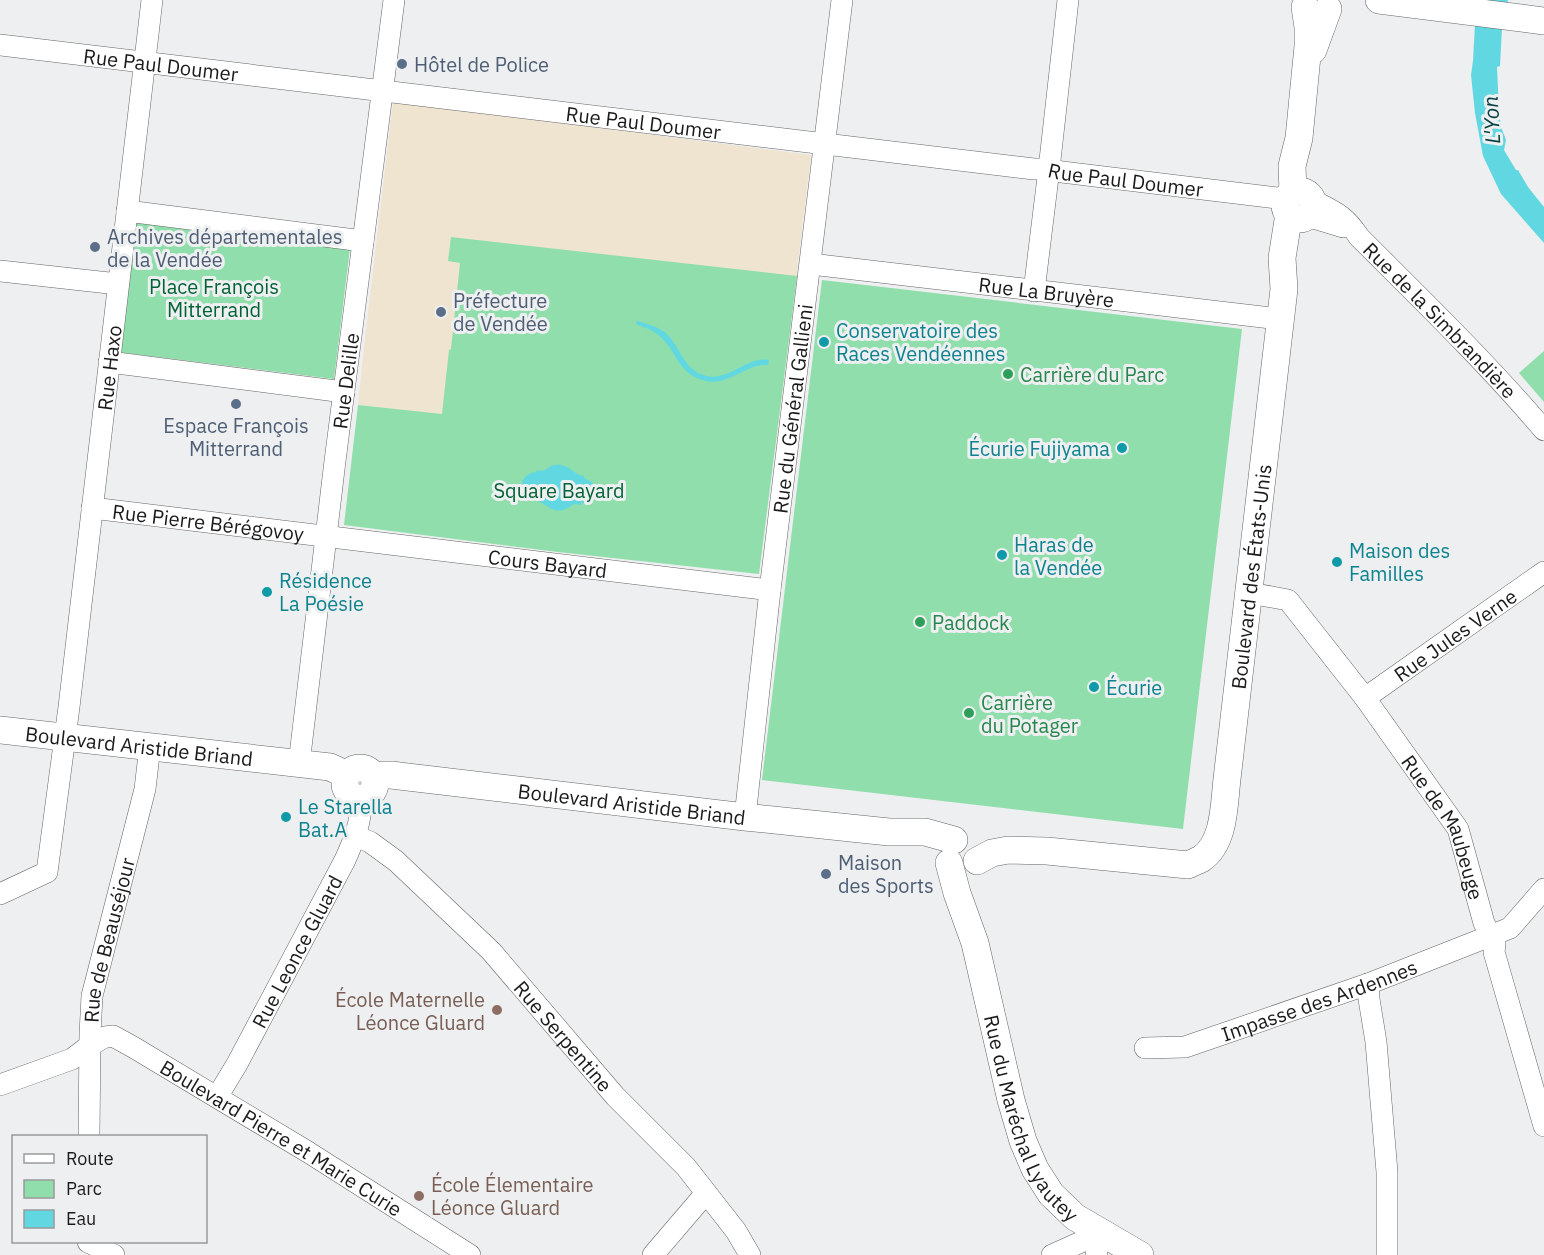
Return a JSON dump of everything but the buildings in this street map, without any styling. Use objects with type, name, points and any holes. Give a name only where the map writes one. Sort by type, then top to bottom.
[{"type":"main road","points":[[1379,0],[1544,21]]},
{"type":"main road","name":"Boulevard des États-Unis","points":[[1201,859],[1211,849],[1220,831],[1281,319],[1284,289],[1282,258],[1299,205],[1304,162],[1299,138],[1308,27],[1317,4]]},
{"type":"main road","name":"Boulevard Aristide Briand","points":[[0,730],[64,749],[149,760],[299,764],[330,767],[347,775],[358,768],[365,769],[371,772],[368,788]]},
{"type":"main road","name":"Boulevard Aristide Briand","points":[[368,788],[382,774],[745,817],[889,832],[926,832],[961,854],[990,842],[1008,841],[1047,851],[1188,865],[1201,859]]},
{"type":"main road","name":"Rue du Maréchal Lyautey","points":[[961,854],[957,893],[975,943],[1011,1100],[1023,1141],[1035,1168],[1051,1194],[1099,1244],[1140,1255]]},
{"type":"street","name":"Rue Haxo","points":[[0,894],[47,872],[64,749],[152,0]]},
{"type":"street","name":"Rue Delille","points":[[299,764],[394,0]]},
{"type":"street","name":"Rue du Général Gallieni","points":[[745,817],[770,590],[842,0]]},
{"type":"street","points":[[1034,291],[1068,0]]},
{"type":"street","name":"Rue Paul Doumer","points":[[0,45],[1049,169],[1299,205]]},
{"type":"street","name":"Rue de la Simbrandière","points":[[1299,205],[1359,237],[1480,358],[1544,430]]},
{"type":"street","points":[[127,211],[363,241]]},
{"type":"street","name":"Rue La Bruyère","points":[[811,264],[1281,319]]},
{"type":"street","points":[[0,271],[118,284]]},
{"type":"street","points":[[109,362],[344,392]]},
{"type":"street","name":"Rue Pierre Bérégovoy","points":[[92,508],[326,537]]},
{"type":"street","name":"Cours Bayard","points":[[326,537],[770,590]]},
{"type":"street","name":"Rue Jules Verne","points":[[1365,698],[1544,572]]},
{"type":"street","name":"Rue de Maubeuge","points":[[1250,593],[1288,600],[1365,698],[1458,829],[1484,923],[1495,944],[1494,952],[1544,1126]]},
{"type":"street","name":"Rue de Beauséjour","points":[[89,1135],[89,1046],[92,996],[145,789],[149,760]]},
{"type":"street","name":"Rue Leonce Gluard","points":[[217,1097],[357,836],[368,788]]},
{"type":"street","name":"Rue Serpentine","points":[[357,836],[376,846],[396,861],[491,951],[615,1096],[686,1167],[736,1231],[750,1255]]},
{"type":"street","name":"Impasse des Ardennes","points":[[1145,1048],[1185,1047],[1368,984],[1490,936],[1510,927],[1544,889]]},
{"type":"street","points":[[1368,984],[1376,1042],[1387,1172],[1387,1255]]},
{"type":"street","name":"Boulevard Pierre et Marie Curie","points":[[89,1046],[105,1037],[113,1036],[134,1047],[308,1152],[470,1255]]},
{"type":"street","points":[[0,1084],[72,1059],[89,1046]]},
{"type":"street","points":[[653,1255],[706,1193]]},
{"type":"street","points":[[90,1243],[114,1255]]},
{"type":"street","points":[[1052,1255],[1099,1244]]},
{"type":"shaded area","name":"Préfecture de Vendée","points":[[393,102],[811,155],[775,453],[358,405]]},
{"type":"green space","name":"Place François Mitterrand","points":[[133,221],[350,248],[334,379],[117,352]]},
{"type":"green space","name":"Square Bayard","points":[[451,237],[797,276],[759,574],[344,525],[358,405],[442,414],[460,263],[448,261]]},
{"type":"green space","name":"Haras de la Vendée","points":[[822,280],[1242,329],[1183,829],[762,780]]},
{"type":"green space","points":[[1544,351],[1544,402],[1519,373]]},
{"type":"water","name":"L'Yon","points":[[1483,0],[1508,0],[1502,27],[1500,66],[1497,67],[1501,127],[1506,140],[1504,150],[1544,207],[1544,243],[1501,194],[1483,156],[1471,75],[1475,24]]},
{"type":"water","points":[[637,321],[663,331],[692,369],[707,376],[723,375],[761,360],[769,360],[768,365],[752,367],[730,378],[714,382],[696,378],[683,367],[664,340],[652,331],[636,324]]},
{"type":"water","points":[[553,465],[567,467],[592,482],[595,490],[593,497],[581,505],[574,504],[561,510],[551,509],[533,500],[533,497],[528,495],[522,487],[523,479],[530,473],[537,470],[543,471]]},
{"type":"place","name":"Hôtel de Police","points":[[402,64]]},
{"type":"place","name":"Archives départementales de la Vendée","points":[[95,247]]},
{"type":"place","name":"Préfecture de Vendée","points":[[441,312]]},
{"type":"place","name":"Conservatoire des Races Vendéennes","points":[[824,342]]},
{"type":"place","name":"Carrière du Parc","points":[[1008,374]]},
{"type":"place","name":"Espace François Mitterrand","points":[[236,404]]},
{"type":"place","name":"Écurie Fujiyama","points":[[1122,448]]},
{"type":"place","name":"Haras de la Vendée","points":[[1002,555]]},
{"type":"place","name":"Maison des Familles","points":[[1337,562]]},
{"type":"place","name":"Résidence La Poésie","points":[[267,592]]},
{"type":"place","name":"Paddock","points":[[920,622]]},
{"type":"place","name":"Écurie","points":[[1094,687]]},
{"type":"place","name":"Carrière du Potager","points":[[969,713]]},
{"type":"place","name":"Le Starella Bat.A","points":[[286,817]]},
{"type":"place","name":"Maison des Sports","points":[[826,874]]},
{"type":"place","name":"École Maternelle Léonce Gluard","points":[[497,1010]]},
{"type":"place","name":"École Élementaire Léonce Gluard","points":[[419,1196]]}]
